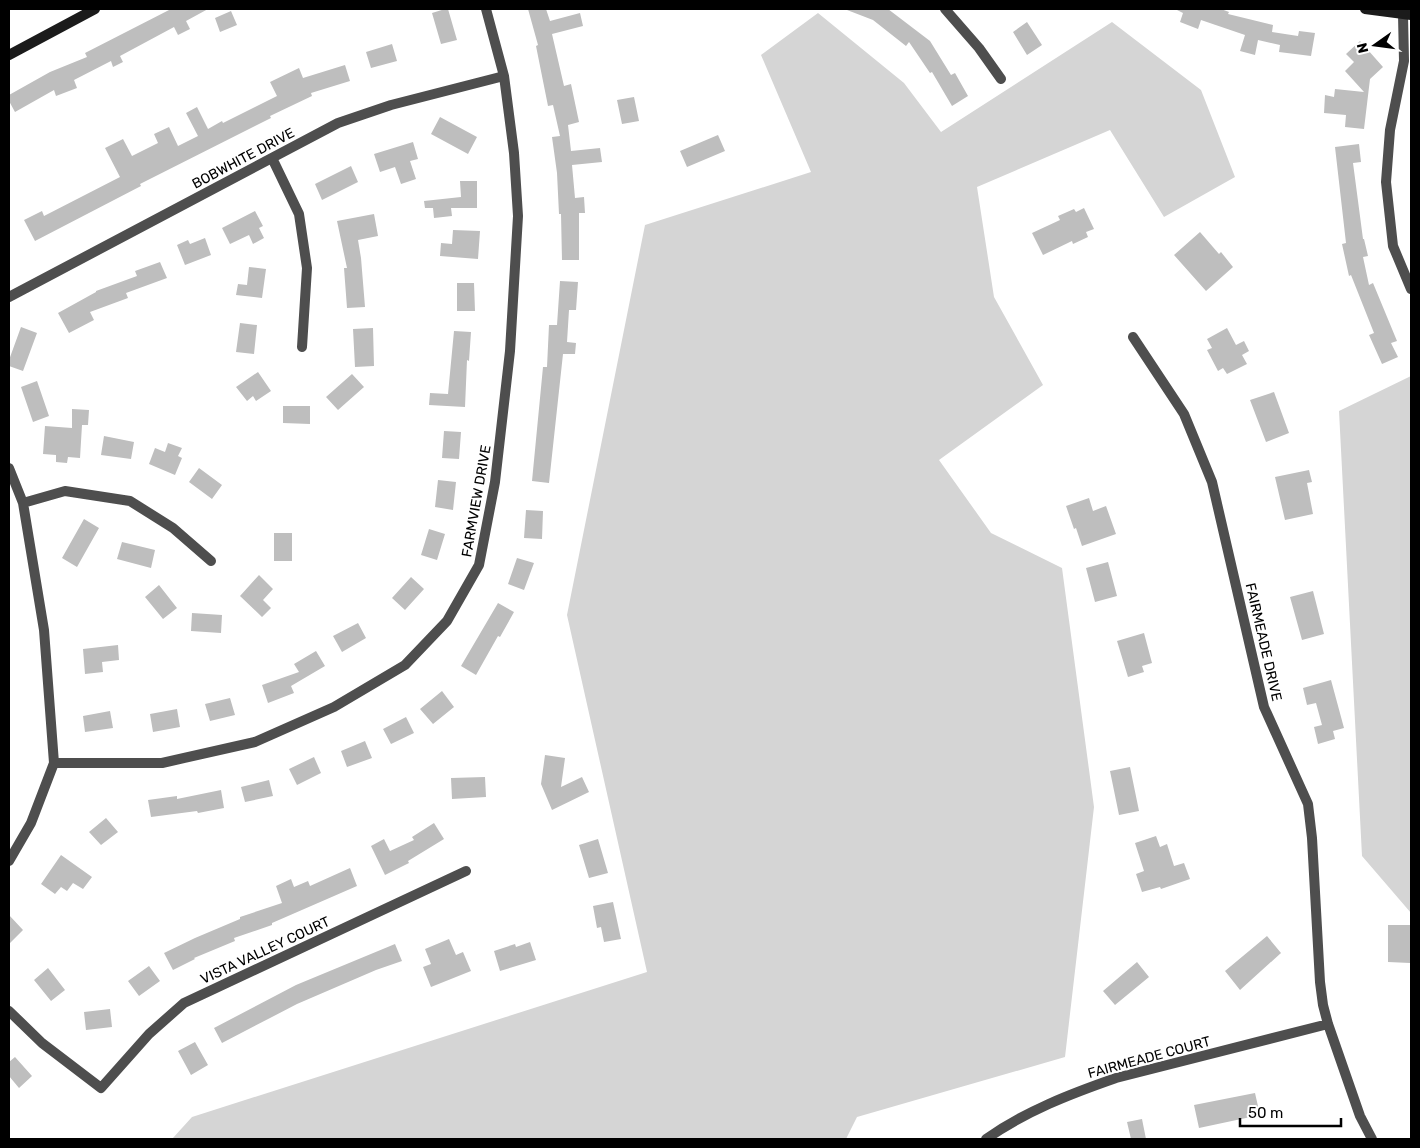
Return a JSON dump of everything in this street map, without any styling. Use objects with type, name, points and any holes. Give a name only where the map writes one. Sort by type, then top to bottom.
[{"type":"street","points":[[9,55],[95,9]]},
{"type":"street","name":"FARMVIEW DRIVE","points":[[54,763],[162,763],[255,742],[334,707],[404,665],[447,621],[479,565],[495,482],[510,351],[518,216],[514,153],[504,76],[486,9]]},
{"type":"street","points":[[945,9],[979,48],[1002,79]]},
{"type":"street","points":[[1365,9],[1407,15],[1404,61],[1390,130],[1386,182],[1392,246],[1411,290]]},
{"type":"street","name":"BOBWHITE DRIVE","points":[[9,297],[338,123],[391,105],[504,76]]},
{"type":"street","points":[[272,158],[298,214],[307,268],[302,347]]},
{"type":"street","name":"FAIRMEADE DRIVE","points":[[1132,337],[1184,414],[1212,482],[1264,707],[1308,804],[1323,1005],[1360,1116],[1372,1139]]},
{"type":"street","points":[[9,468],[23,503],[44,630],[54,763],[31,823],[9,861]]},
{"type":"street","points":[[23,503],[65,491],[130,501],[173,528],[211,561]]},
{"type":"street","name":"VISTA VALLEY COURT","points":[[9,1011],[42,1043],[101,1088],[149,1034],[184,1003],[466,871]]},
{"type":"street","name":"FAIRMEADE COURT","points":[[986,1139],[1023,1116],[1050,1103],[1108,1081],[1328,1024]]},
{"type":"shaded area","points":[[818,13],[904,83],[941,132],[1112,22],[1201,90],[1235,177],[1164,217],[1110,130],[977,187],[994,297],[1043,385],[939,460],[991,533],[1062,568],[1094,807],[1065,1057],[857,1117],[846,1139],[172,1139],[192,1117],[647,972],[567,615],[645,225],[811,172],[761,55]]},
{"type":"shaded area","points":[[1411,376],[1411,913],[1362,856],[1339,411]]},
{"type":"building","points":[[171,9],[208,9],[186,21],[190,29],[178,35],[174,27],[120,56],[123,62],[113,67],[111,61],[74,80],[77,88],[56,96],[54,90],[15,112],[9,101],[9,95],[50,72],[87,57],[85,53]]},
{"type":"building","points":[[448,9],[457,40],[441,44],[432,13]]},
{"type":"building","points":[[528,9],[546,9],[550,21],[580,13],[583,26],[552,34],[564,86],[571,84],[579,122],[568,125],[571,151],[600,148],[602,162],[572,165],[575,198],[584,197],[585,213],[579,213],[579,260],[562,260],[561,214],[559,214],[557,173],[552,137],[560,136],[553,105],[548,106],[536,46],[538,45]]},
{"type":"building","points":[[847,9],[888,9],[930,41],[951,75],[955,73],[968,96],[952,106],[932,72],[930,73],[909,42],[906,46],[873,20]]},
{"type":"building","points":[[1175,9],[1221,9],[1229,12],[1228,14],[1273,25],[1272,32],[1298,36],[1299,31],[1315,33],[1311,56],[1279,52],[1280,45],[1258,40],[1255,55],[1240,51],[1245,35],[1201,20],[1198,29],[1180,22],[1183,13]]},
{"type":"building","points":[[231,11],[237,25],[220,32],[215,18]]},
{"type":"building","points":[[1027,22],[1042,45],[1027,55],[1013,32]]},
{"type":"building","points":[[1360,41],[1383,67],[1370,79],[1364,129],[1345,127],[1346,115],[1324,113],[1325,95],[1334,97],[1335,89],[1364,92],[1345,71],[1354,62],[1346,54]]},
{"type":"building","points":[[392,44],[397,61],[371,68],[366,52]]},
{"type":"building","points":[[345,65],[350,81],[311,93],[312,96],[270,116],[271,118],[140,184],[141,186],[35,241],[24,220],[42,211],[44,216],[120,177],[105,148],[123,139],[132,156],[158,143],[154,134],[169,127],[178,146],[198,136],[186,113],[197,107],[208,129],[277,96],[270,82],[299,68],[303,78]]},
{"type":"building","points":[[634,97],[639,121],[622,124],[617,100]]},
{"type":"building","points":[[440,117],[477,137],[468,154],[431,134]]},
{"type":"building","points":[[718,135],[725,151],[687,167],[680,151]]},
{"type":"building","points":[[413,142],[418,159],[410,161],[416,179],[401,184],[395,167],[380,172],[374,154]]},
{"type":"building","points":[[1359,144],[1361,162],[1353,163],[1363,239],[1368,256],[1363,257],[1369,285],[1373,283],[1397,341],[1391,343],[1398,357],[1382,364],[1369,335],[1374,333],[1351,275],[1349,276],[1342,244],[1346,243],[1335,147]]},
{"type":"building","points":[[351,166],[358,182],[322,200],[315,184]]},
{"type":"building","points":[[460,181],[477,181],[477,208],[451,208],[452,216],[434,218],[433,208],[425,208],[424,201],[461,197]]},
{"type":"building","points":[[1084,208],[1094,229],[1086,232],[1088,237],[1073,244],[1072,241],[1043,255],[1032,233],[1060,220],[1058,216],[1074,209],[1076,212]]},
{"type":"building","points":[[255,211],[263,226],[259,228],[264,238],[253,244],[249,235],[230,244],[222,228]]},
{"type":"building","points":[[374,214],[378,236],[358,240],[365,307],[347,308],[344,268],[347,268],[337,221]]},
{"type":"building","points":[[453,230],[480,231],[478,259],[440,256],[441,243],[452,244]]},
{"type":"building","points":[[1200,232],[1219,254],[1221,252],[1233,267],[1206,291],[1174,255]]},
{"type":"building","points":[[205,238],[211,255],[185,265],[177,245],[188,240],[190,244]]},
{"type":"building","points":[[160,262],[167,278],[126,293],[128,298],[90,312],[94,320],[69,333],[58,313],[96,291],[137,276],[135,271]]},
{"type":"building","points":[[249,267],[266,269],[262,298],[236,295],[238,284],[247,285]]},
{"type":"building","points":[[560,281],[578,282],[576,310],[569,310],[567,342],[576,343],[575,354],[563,354],[549,483],[532,481],[543,367],[547,367],[549,325],[557,325]]},
{"type":"building","points":[[457,283],[474,283],[475,311],[457,311]]},
{"type":"building","points":[[240,323],[257,325],[254,354],[236,352]]},
{"type":"building","points":[[21,327],[37,333],[23,371],[9,366],[9,360]]},
{"type":"building","points":[[373,328],[374,366],[355,367],[353,329]]},
{"type":"building","points":[[1227,328],[1236,345],[1244,341],[1249,351],[1242,355],[1247,364],[1227,374],[1223,368],[1218,371],[1207,350],[1212,348],[1207,339]]},
{"type":"building","points":[[454,331],[471,332],[469,361],[467,360],[465,407],[429,405],[430,393],[448,394]]},
{"type":"building","points":[[258,372],[271,391],[256,401],[253,396],[247,401],[236,387]]},
{"type":"building","points":[[352,374],[364,387],[338,410],[326,397]]},
{"type":"building","points":[[37,381],[49,416],[33,422],[21,387]]},
{"type":"building","points":[[1274,392],[1289,433],[1266,442],[1250,400]]},
{"type":"building","points":[[283,406],[310,406],[310,424],[283,423]]},
{"type":"building","points":[[72,409],[89,410],[88,425],[82,425],[80,458],[68,457],[67,463],[56,462],[56,455],[43,454],[45,426],[72,428]]},
{"type":"building","points":[[444,431],[461,432],[459,459],[442,458]]},
{"type":"building","points":[[104,436],[134,442],[131,459],[101,455]]},
{"type":"building","points":[[168,443],[182,448],[178,456],[182,458],[175,475],[149,464],[155,448],[165,452]]},
{"type":"building","points":[[199,468],[222,485],[212,499],[189,482]]},
{"type":"building","points":[[1309,470],[1312,482],[1307,483],[1313,514],[1285,520],[1275,477]]},
{"type":"building","points":[[438,480],[456,482],[453,510],[435,507]]},
{"type":"building","points":[[1089,498],[1093,511],[1106,506],[1116,534],[1082,546],[1066,506]]},
{"type":"building","points":[[526,510],[543,511],[542,539],[524,538]]},
{"type":"building","points":[[84,519],[99,528],[77,567],[62,558]]},
{"type":"building","points":[[429,529],[445,534],[437,560],[421,555]]},
{"type":"building","points":[[274,533],[292,533],[292,561],[274,561]]},
{"type":"building","points":[[122,542],[155,550],[151,568],[117,559]]},
{"type":"building","points":[[517,558],[534,563],[524,590],[508,584]]},
{"type":"building","points":[[1108,562],[1117,596],[1095,602],[1086,568]]},
{"type":"building","points":[[259,575],[273,589],[263,600],[271,608],[262,617],[240,596]]},
{"type":"building","points":[[411,577],[424,589],[405,610],[392,598]]},
{"type":"building","points":[[159,585],[177,608],[163,619],[145,597]]},
{"type":"building","points":[[1313,591],[1324,634],[1302,640],[1290,597]]},
{"type":"building","points":[[498,603],[514,612],[476,675],[461,666]]},
{"type":"building","points":[[192,613],[222,615],[221,633],[191,631]]},
{"type":"building","points":[[358,623],[366,638],[342,652],[333,636]]},
{"type":"building","points":[[1144,633],[1152,663],[1142,666],[1144,672],[1128,677],[1117,641]]},
{"type":"building","points":[[118,645],[119,660],[102,662],[103,672],[85,674],[83,649]]},
{"type":"building","points":[[316,651],[325,666],[291,686],[294,693],[268,703],[262,685],[299,672],[294,664]]},
{"type":"building","points":[[1331,680],[1344,728],[1333,731],[1335,739],[1318,744],[1314,727],[1322,725],[1316,703],[1307,705],[1303,688]]},
{"type":"building","points":[[442,691],[454,707],[433,724],[420,709]]},
{"type":"building","points":[[230,698],[235,715],[210,721],[205,704]]},
{"type":"building","points":[[177,709],[180,727],[153,732],[150,714]]},
{"type":"building","points":[[110,711],[113,728],[85,732],[83,716]]},
{"type":"building","points":[[406,717],[414,733],[391,744],[383,729]]},
{"type":"building","points":[[365,741],[372,758],[347,767],[341,751]]},
{"type":"building","points":[[545,755],[565,758],[561,787],[582,777],[589,792],[552,810],[541,784]]},
{"type":"building","points":[[314,757],[321,773],[297,785],[289,769]]},
{"type":"building","points":[[1130,767],[1139,811],[1119,815],[1110,771]]},
{"type":"building","points":[[485,777],[486,797],[452,799],[451,778]]},
{"type":"building","points":[[269,780],[273,796],[245,802],[241,787]]},
{"type":"building","points":[[221,790],[224,808],[198,813],[197,811],[151,817],[148,800],[177,796],[177,799]]},
{"type":"building","points":[[106,818],[118,832],[101,845],[89,832]]},
{"type":"building","points":[[434,823],[444,839],[408,861],[409,863],[385,875],[371,846],[384,839],[390,851],[414,840],[412,837]]},
{"type":"building","points":[[1156,836],[1160,847],[1167,844],[1174,866],[1184,863],[1190,879],[1161,889],[1160,887],[1142,892],[1136,874],[1144,871],[1135,843]]},
{"type":"building","points":[[598,839],[608,873],[589,878],[579,845]]},
{"type":"building","points":[[61,855],[92,877],[83,889],[73,883],[67,891],[61,887],[55,894],[41,884]]},
{"type":"building","points":[[350,868],[357,886],[272,923],[272,925],[234,938],[235,941],[194,958],[173,970],[164,953],[240,919],[240,917],[282,903],[276,886],[291,879],[294,887],[308,881],[310,886]]},
{"type":"building","points":[[613,902],[621,939],[604,942],[601,927],[597,928],[593,906]]},
{"type":"building","points":[[9,915],[23,930],[9,944]]},
{"type":"building","points":[[1388,925],[1410,925],[1410,963],[1388,962]]},
{"type":"building","points":[[1267,936],[1281,953],[1240,990],[1225,971]]},
{"type":"building","points":[[449,939],[456,955],[463,952],[471,971],[431,987],[423,967],[431,964],[425,949]]},
{"type":"building","points":[[530,942],[536,960],[500,971],[494,951],[515,944],[516,947]]},
{"type":"building","points":[[395,944],[402,961],[376,970],[297,1004],[222,1043],[214,1028],[296,985]]},
{"type":"building","points":[[1137,962],[1149,977],[1115,1005],[1103,991]]},
{"type":"building","points":[[149,966],[160,981],[139,996],[128,981]]},
{"type":"building","points":[[48,968],[65,990],[51,1001],[34,980]]},
{"type":"building","points":[[110,1009],[112,1027],[86,1030],[84,1012]]},
{"type":"building","points":[[195,1042],[208,1065],[191,1075],[178,1051]]},
{"type":"building","points":[[15,1057],[32,1076],[19,1088],[9,1076],[9,1062]]},
{"type":"building","points":[[1255,1093],[1260,1115],[1199,1128],[1194,1105]]},
{"type":"building","points":[[1142,1119],[1146,1139],[1131,1139],[1127,1122]]}]
